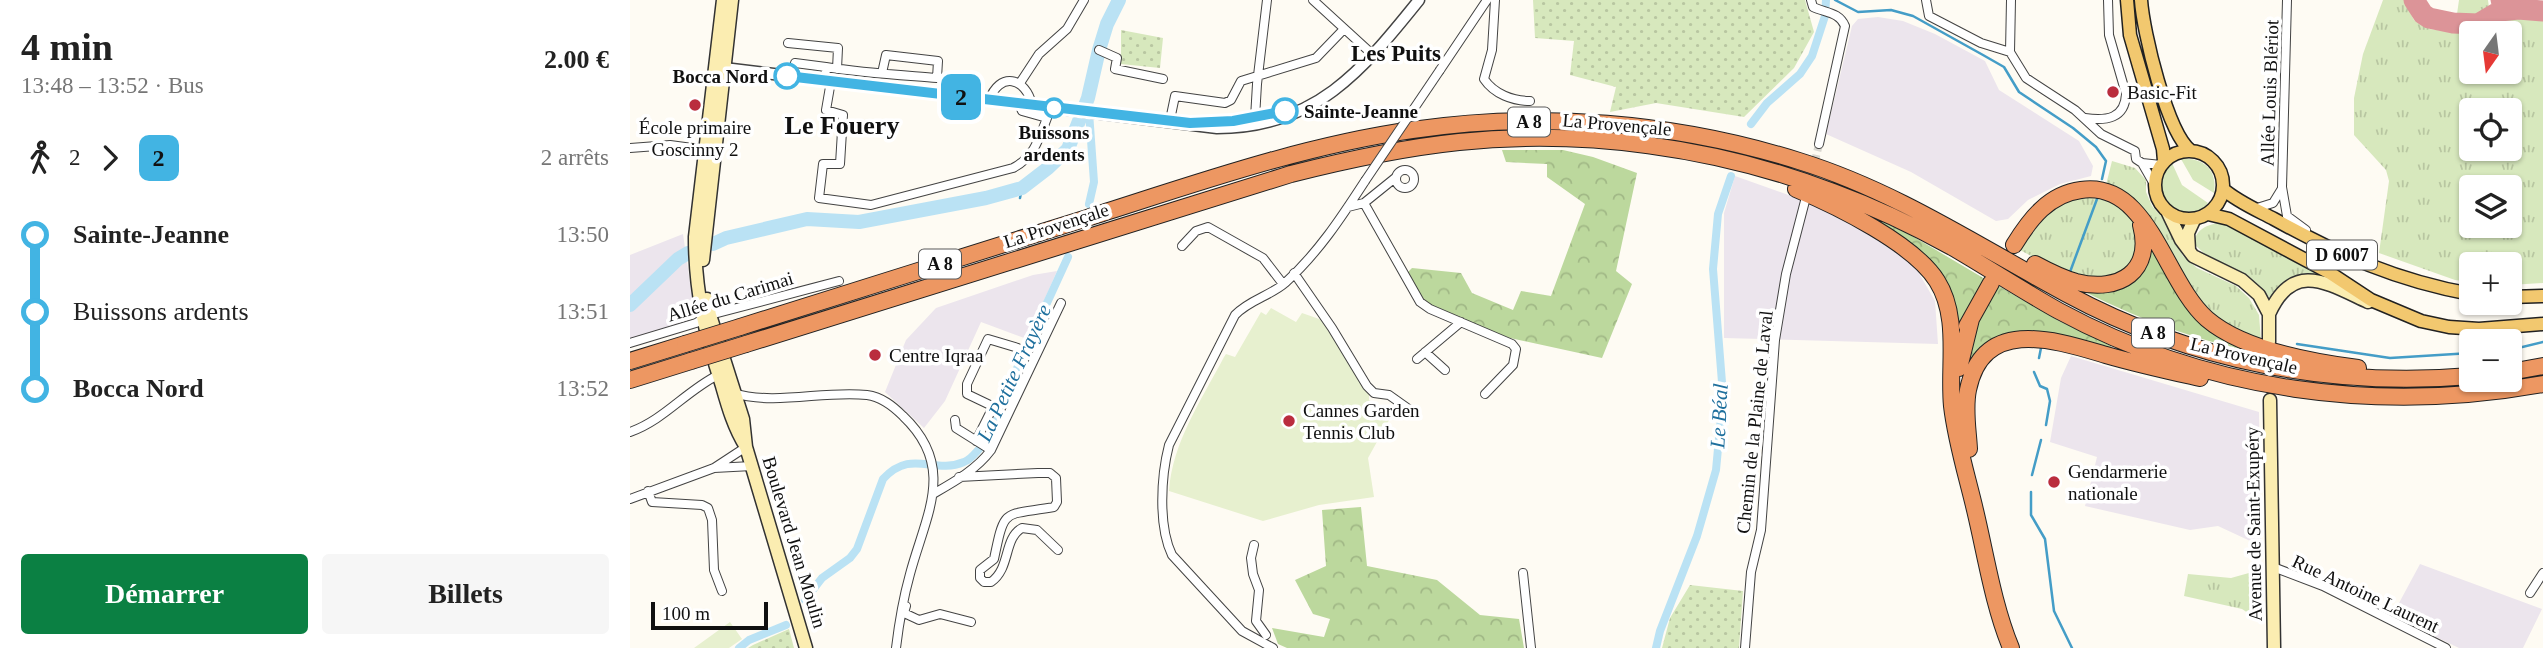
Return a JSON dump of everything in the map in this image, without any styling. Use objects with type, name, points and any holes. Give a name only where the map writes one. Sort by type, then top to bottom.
[{"type":"highway","name":"La Provençale","points":[[630,361],[1286,157],[1396,133],[1512,121],[1609,124],[1710,138],[1799,161],[1840,175],[1913,207],[2120,320],[2180,343],[2239,360],[2297,372],[2371,379],[2418,380],[2459,377]]},
{"type":"highway","name":"La Provençale","points":[[630,380],[1291,174],[1362,157],[1463,141],[1548,139],[1627,144],[1709,156],[1800,180],[1898,219],[2060,311],[2128,343],[2231,377],[2318,393],[2369,397],[2432,397],[2543,384]]},
{"type":"highway","points":[[1709,156],[1832,205],[1880,233],[1921,262],[1937,279],[1950,323],[1952,405],[1957,432],[1998,610],[2011,648]]},
{"type":"highway","points":[[2014,245],[2040,211],[2057,197],[2086,189],[2106,191],[2124,200],[2137,212],[2189,300],[2222,330],[2290,355],[2418,380]]},
{"type":"highway","points":[[1913,207],[1981,236],[2062,277],[2098,285],[2125,279],[2140,265],[2144,236],[2137,212]]},
{"type":"highway","points":[[1951,375],[1958,345],[1991,283]]},
{"type":"highway","points":[[1971,319],[1961,354],[1958,377],[1960,411],[2004,601],[2020,648]]},
{"type":"highway","points":[[1969,452],[1967,407],[1971,380],[1977,365],[2007,340],[2030,338],[2065,343],[2232,385],[2280,392],[2318,393]]},
{"type":"highway","points":[[2522,370],[2543,366]]},
{"type":"main road","points":[[715,110],[716,56],[723,0]]},
{"type":"main road","points":[[733,0],[695,237],[695,270],[722,389],[737,433],[746,447]]},
{"type":"main road","points":[[2127,0],[2130,35],[2164,149],[2163,163],[2154,184],[2156,195],[2189,250],[2200,260],[2228,272],[2252,287],[2269,314]]},
{"type":"main road","points":[[2141,0],[2145,35],[2153,64],[2180,139],[2192,151],[2214,162],[2223,179],[2219,201],[2208,214],[2194,220],[2181,219],[2168,213]]},
{"type":"main road","points":[[716,56],[724,68]]},
{"type":"main road","points":[[2163,163],[2174,154],[2192,151]]},
{"type":"main road","name":"D 6007","points":[[2223,189],[2336,252],[2385,272],[2459,291]]},
{"type":"main road","name":"D 6007","points":[[2208,214],[2244,226],[2322,268],[2371,300],[2437,326],[2504,329],[2543,324]]},
{"type":"main road","points":[[2189,250],[2188,233],[2194,220]]},
{"type":"main road","points":[[2269,342],[2269,314],[2279,295],[2294,283],[2311,280],[2331,285],[2407,320],[2437,326]]},
{"type":"main road","points":[[2522,297],[2543,296]]},
{"type":"main road","points":[[706,317],[735,394],[746,431],[746,447]]},
{"type":"main road","name":"Avenue de Saint-Exupéry","points":[[2270,400],[2274,648]]},
{"type":"main road","name":"Boulevard Jean Moulin","points":[[746,447],[806,648]]},
{"type":"street","points":[[1020,83],[1039,54],[1068,29],[1084,0]]},
{"type":"street","points":[[1256,122],[1258,76],[1267,0]]},
{"type":"street","points":[[1313,0],[1372,54]]},
{"type":"street","points":[[724,68],[1170,120],[1217,128],[1296,114],[1326,98],[1372,54],[1419,0]]},
{"type":"street","points":[[1494,0],[1492,50],[1484,79],[1488,85],[1514,101],[1530,101]]},
{"type":"street","points":[[1811,0],[1813,7],[1842,19],[1845,34],[1819,144]]},
{"type":"street","points":[[2011,0],[2010,52],[2026,78],[2085,118],[2101,134],[2134,151],[2154,184]]},
{"type":"street","points":[[2085,118],[2102,121],[2115,117],[2126,102],[2109,35],[2108,0]]},
{"type":"street","name":"Allée Louis Blériot","points":[[2287,0],[2282,187],[2284,210],[2290,220],[2336,252]]},
{"type":"street","points":[[1926,3],[1929,16],[1981,43],[2010,52]]},
{"type":"street","points":[[1273,648],[1242,631],[1172,555],[1166,542],[1163,520],[1163,466],[1169,446],[1235,315],[1247,304],[1283,284],[1323,244],[1483,4],[1495,22]]},
{"type":"street","points":[[1170,120],[1175,96],[1225,103],[1231,100],[1241,81],[1316,58],[1344,29]]},
{"type":"street","points":[[788,43],[838,48],[837,69]]},
{"type":"street","points":[[1099,50],[1117,58],[1115,69],[1163,79]]},
{"type":"street","points":[[795,63],[837,69],[937,78],[938,61],[887,55],[882,73]]},
{"type":"street","points":[[826,67],[826,110],[843,115],[840,164],[823,164],[819,198],[871,205],[1024,163],[1033,153],[1047,118],[1022,111],[1019,104]]},
{"type":"street","points":[[989,101],[997,85],[1006,81],[1020,83],[1032,105]]},
{"type":"street","points":[[630,148],[670,145],[710,150]]},
{"type":"street","points":[[2139,161],[2163,163]]},
{"type":"street","points":[[1348,208],[1364,203],[1403,170],[1417,176],[1410,191],[1399,186],[1395,178]]},
{"type":"street","points":[[2255,209],[2273,204],[2282,187]]},
{"type":"street","name":"Chemin de la Plaine de Laval","points":[[1745,648],[1751,572],[1761,530],[1775,340],[1786,274],[1805,201]]},
{"type":"street","points":[[1364,203],[1420,302],[1430,309],[1502,339],[1516,349],[1513,365],[1485,394]]},
{"type":"street","points":[[1182,246],[1196,231],[1208,227],[1263,258],[1283,284]]},
{"type":"street","points":[[1294,273],[1367,386],[1374,393],[1389,395],[1413,412]]},
{"type":"street","name":"Allée du Carimai","points":[[630,343],[706,317],[839,281]]},
{"type":"street","points":[[983,445],[1061,303]]},
{"type":"street","points":[[1417,359],[1461,322]]},
{"type":"street","points":[[933,494],[981,463],[992,409],[990,405],[967,394],[967,383],[988,339],[1018,348]]},
{"type":"street","points":[[1425,352],[1445,370]]},
{"type":"street","points":[[630,432],[656,421],[700,384],[718,375]]},
{"type":"street","points":[[722,389],[761,398],[866,395],[892,405],[918,430],[933,460],[933,494],[900,612],[896,648]]},
{"type":"street","points":[[955,420],[957,428],[983,445]]},
{"type":"street","points":[[630,499],[714,468],[746,447]]},
{"type":"street","points":[[714,468],[751,466]]},
{"type":"street","points":[[960,477],[1050,473],[1056,478],[1058,502],[1054,507],[1009,515],[1002,522],[994,559],[981,570],[980,578],[984,582],[991,583],[996,579],[1006,563],[1012,536],[1022,528],[1037,530],[1058,550]]},
{"type":"street","points":[[648,491],[652,502],[702,505],[708,508],[712,520],[714,570],[722,591]]},
{"type":"street","points":[[1254,545],[1251,558],[1259,590],[1256,621],[1266,635]]},
{"type":"street","name":"Rue Antoine Laurent","points":[[2273,567],[2323,586],[2446,648]]},
{"type":"street","points":[[910,572],[913,580],[904,613],[919,620],[940,614],[971,622]]},
{"type":"street","points":[[1523,573],[1531,648]]},
{"type":"street","points":[[2530,593],[2543,573]]},
{"type":"shaded area","points":[[1878,17],[1903,21],[1935,34],[1985,61],[1999,90],[2079,141],[2093,166],[2091,176],[2060,184],[2028,200],[2008,219],[1996,221],[1911,172],[1826,134],[1852,26],[1858,19]]},
{"type":"shaded area","points":[[1735,176],[1808,202],[1880,240],[1916,268],[1935,301],[1938,344],[1724,338],[1724,213]]},
{"type":"shaded area","points":[[683,234],[694,310],[688,320],[630,339],[630,255]]},
{"type":"shaded area","points":[[1057,271],[1027,339],[981,322],[945,401],[924,428],[885,392],[906,340],[936,308],[1033,275]]},
{"type":"shaded area","points":[[2071,356],[2259,412],[2261,546],[2218,526],[2190,530],[2085,506],[2097,457],[2050,442],[2061,378]]},
{"type":"shaded area","points":[[2420,564],[2542,609],[2523,648],[2459,648],[2392,616]]},
{"type":"green space","points":[[1533,0],[1805,0],[1814,32],[1794,68],[1744,117],[1656,103],[1610,112],[1616,87],[1570,75],[1574,41],[1535,38]]},
{"type":"green space","points":[[2383,0],[2404,0],[2414,20],[2430,29],[2459,33],[2459,84],[2522,84],[2522,21],[2501,21],[2543,19],[2543,283],[2522,284],[2522,252],[2459,252],[2459,280],[2379,253],[2389,181],[2386,170],[2354,135],[2354,98],[2363,54]]},
{"type":"green space","points":[[2459,0],[2488,0],[2489,8],[2479,14],[2457,14]]},
{"type":"green space","points":[[1121,30],[1163,38],[1160,68],[1121,64]]},
{"type":"green space","points":[[1502,150],[1563,150],[1593,157],[1637,173],[1616,271],[1632,284],[1602,358],[1510,338],[1445,314],[1424,301],[1408,272],[1412,268],[1461,273],[1472,293],[1513,310],[1521,291],[1551,296],[1585,204],[1547,177],[1547,164],[1506,162]]},
{"type":"green space","points":[[2181,159],[2196,160],[2208,167],[2214,178],[2214,193],[2193,180]]},
{"type":"green space","points":[[2112,161],[2135,168],[2146,180],[2146,192],[2152,206],[2162,217],[2183,256],[2197,268],[2236,286],[2249,298],[2259,315],[2261,341],[2222,324],[2179,275],[2142,208],[2125,192],[2106,185]]},
{"type":"green space","points":[[2172,163],[2182,185],[2208,203],[2198,211],[2178,211],[2164,196],[2164,174]]},
{"type":"green space","points":[[2081,197],[2115,204],[2129,213],[2134,220],[2138,256],[2123,273],[2110,278],[2084,278],[2057,269],[2020,250],[2053,210]]},
{"type":"green space","points":[[1863,213],[1909,234],[1985,279],[1955,336],[1952,301]]},
{"type":"green space","points":[[2220,223],[2320,273],[2317,277],[2285,283],[2270,298],[2249,277],[2206,255],[2195,245],[2196,236],[2202,229]]},
{"type":"green space","points":[[2151,243],[2177,290],[2276,358],[2177,331],[2083,291],[2118,287]]},
{"type":"green space","points":[[1997,285],[2059,321],[2111,346],[2109,352],[2007,336],[1963,390],[1968,347]]},
{"type":"green space","name":"Cannes Garden Tennis Club","points":[[1271,308],[1296,322],[1302,313],[1322,320],[1369,395],[1369,400],[1393,413],[1368,458],[1374,497],[1319,505],[1263,521],[1169,491],[1171,473],[1182,439],[1224,357],[1226,354],[1235,357],[1261,312],[1266,315]]},
{"type":"green space","points":[[1361,507],[1367,566],[1437,580],[1480,615],[1519,619],[1524,648],[1287,648],[1278,644],[1272,628],[1324,637],[1330,619],[1313,614],[1295,580],[1326,566],[1322,510]]},
{"type":"green space","points":[[2256,571],[2257,612],[2254,617],[2242,609],[2184,596],[2188,574],[2231,578]]},
{"type":"green space","points":[[1690,585],[1743,591],[1739,648],[1662,648],[1670,618]]},
{"type":"green space","points":[[730,622],[742,639],[729,648],[694,648]]},
{"type":"green space","points":[[789,629],[794,648],[748,648],[753,645]]},
{"type":"waterway","points":[[713,244],[726,238],[807,219],[859,222],[986,198],[1022,188],[1068,149],[1088,98],[1107,24],[1119,0]]},
{"type":"waterway","name":"Le Béal","points":[[1751,124],[1767,103],[1800,74],[1812,56],[1825,16],[1826,0]]},
{"type":"waterway","points":[[1835,0],[1858,12],[1891,10],[1913,16],[2004,67],[2019,92],[2096,147],[2106,161],[2102,179]]},
{"type":"waterway","name":"La Petite Frayère","points":[[1088,98],[1094,182],[1089,204]]},
{"type":"waterway","name":"Le Béal","points":[[1656,648],[1697,536],[1716,470],[1723,395],[1713,269],[1718,214],[1731,176]]},
{"type":"waterway","points":[[1020,198],[1022,188]]},
{"type":"waterway","points":[[2070,272],[2097,199]]},
{"type":"waterway","points":[[630,305],[678,259],[688,253]]},
{"type":"waterway","name":"La Petite Frayère","points":[[805,600],[822,578],[850,558],[857,549],[883,479],[894,470],[913,463],[942,466],[964,462],[981,447],[1068,257]]},
{"type":"waterway","points":[[2522,347],[2543,342]]},
{"type":"waterway","points":[[2297,344],[2390,358],[2459,354]]},
{"type":"waterway","points":[[2039,358],[2041,348]]},
{"type":"waterway","points":[[2034,372],[2040,386],[2047,389],[2050,401],[2046,425]]},
{"type":"waterway","points":[[2032,475],[2041,440]]},
{"type":"waterway","points":[[2031,492],[2031,515],[2045,539],[2054,611],[2072,648]]},
{"type":"waterway","name":"La Petite Frayère","points":[[739,648],[749,640],[786,625]]},
{"type":"taxiway","points":[[2414,0],[2429,18],[2478,24],[2500,11],[2518,9],[2501,0]]},
{"type":"taxiway","points":[[2518,9],[2543,11]]},
{"type":"tunnel","points":[[1809,186],[1819,144]]},
{"type":"bus line","name":"2","points":[[787,76],[1190,123],[1233,121],[1285,111]]},
{"type":"place","name":"Bocca Nord","points":[[787,76]]},
{"type":"place","name":"Basic-Fit","points":[[2113,92]]},
{"type":"place","name":"École primaire Goscinny 2","points":[[695,105]]},
{"type":"place","name":"Buissons ardents","points":[[1054,108]]},
{"type":"place","name":"Sainte-Jeanne","points":[[1285,111]]},
{"type":"place","name":"Centre Iqraa","points":[[875,355]]},
{"type":"place","name":"Cannes Garden Tennis Club","points":[[1289,421]]},
{"type":"place","name":"Gendarmerie nationale","points":[[2054,482]]},
{"type":"district","name":"Les Puits","points":[[1396,53]]},
{"type":"district","name":"Le Fouery","points":[[842,125]]}]
